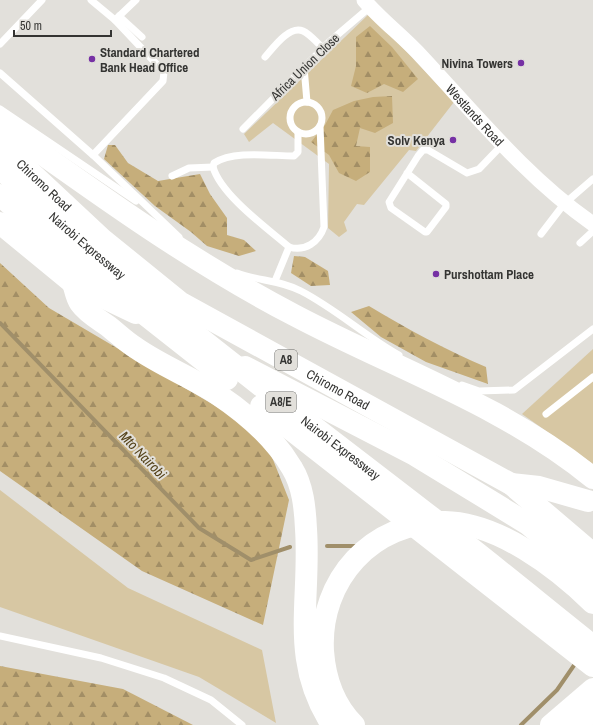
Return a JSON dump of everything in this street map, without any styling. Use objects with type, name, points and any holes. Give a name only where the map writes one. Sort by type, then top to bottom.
[{"type":"highway","points":[[0,124],[151,221],[281,308],[326,332],[431,380],[504,417],[593,478]]},
{"type":"highway","name":"Chiromo Road","points":[[0,139],[11,154],[102,239],[181,303],[512,484],[593,554]]},
{"type":"highway","name":"Nairobi Expressway","points":[[0,168],[61,224],[244,374],[472,549],[593,646]]},
{"type":"highway","points":[[0,178],[37,216],[42,234],[37,243],[30,248]]},
{"type":"highway","name":"Nairobi Expressway","points":[[0,195],[53,242],[593,666]]},
{"type":"highway","name":"Chiromo Road","points":[[0,223],[73,283],[252,370],[415,455],[528,524],[593,579]]},
{"type":"highway","points":[[73,283],[79,301],[86,310],[136,348],[217,394],[249,417],[273,440],[293,469],[304,499],[308,552],[304,642],[306,661],[310,680],[320,706],[332,725]]},
{"type":"highway","points":[[512,484],[539,487],[588,501]]},
{"type":"highway","points":[[354,725],[337,704],[330,690],[324,667],[323,627],[330,599],[339,580],[357,557],[374,542],[395,532],[418,524],[445,522],[468,525],[491,532],[518,544],[578,589],[593,603]]},
{"type":"highway","points":[[551,725],[593,689]]},
{"type":"highway","points":[[576,725],[593,710]]},
{"type":"street","name":"Westlands Road","points":[[367,4],[415,49],[503,144],[564,204],[593,224]]},
{"type":"lane","points":[[0,44],[42,0]]},
{"type":"lane","points":[[91,0],[142,37]]},
{"type":"lane","points":[[117,18],[136,0]]},
{"type":"lane","name":"Africa Union Close","points":[[243,129],[367,4]]},
{"type":"lane","points":[[93,155],[163,81],[164,72],[117,18]]},
{"type":"lane","points":[[265,57],[288,33],[294,31],[303,31],[323,48]]},
{"type":"lane","points":[[304,67],[307,102]]},
{"type":"lane","points":[[0,73],[93,155],[151,221]]},
{"type":"lane","points":[[213,167],[233,197],[246,210],[289,247],[298,249],[318,239],[324,227],[320,126],[322,117],[319,108],[311,102],[295,105],[290,112],[290,123],[298,132],[303,134],[313,133],[320,126]]},
{"type":"lane","points":[[0,110],[151,221],[187,242]]},
{"type":"lane","points":[[213,167],[214,163],[219,160],[232,156],[294,156],[298,152],[298,132]]},
{"type":"lane","points":[[407,174],[446,204],[446,207],[427,232],[391,208],[389,204],[407,174],[418,156],[423,150],[428,150],[463,172],[473,172],[503,144]]},
{"type":"lane","points":[[172,176],[189,168],[213,167]]},
{"type":"lane","points":[[541,234],[564,204],[593,179]]},
{"type":"lane","points":[[580,243],[593,231]]},
{"type":"lane","points":[[275,281],[289,247]]},
{"type":"lane","points":[[231,269],[248,277],[275,281],[300,290],[408,360]]},
{"type":"lane","points":[[454,382],[478,391],[514,390],[593,329]]},
{"type":"lane","points":[[421,368],[435,374]]},
{"type":"lane","points":[[546,414],[593,377]]},
{"type":"lane","points":[[0,636],[101,658],[164,678],[211,700],[242,725]]},
{"type":"shaded area","points":[[370,13],[454,102],[416,151],[409,150],[364,205],[357,204],[344,222],[347,231],[339,237],[328,228],[329,164],[273,123],[249,142],[244,134]]},
{"type":"shaded area","points":[[593,349],[593,464],[522,414]]},
{"type":"shaded area","points":[[0,490],[128,588],[262,650],[276,723],[199,677],[0,607]]},
{"type":"green space","points":[[370,26],[392,47],[418,79],[403,92],[384,84],[367,93],[351,86],[356,66],[356,37]]},
{"type":"green space","points":[[392,96],[393,123],[375,133],[360,128],[356,146],[370,147],[370,172],[356,181],[339,173],[329,155],[311,142],[325,125],[333,110],[354,101],[373,97]]},
{"type":"green space","points":[[108,145],[115,145],[128,163],[158,181],[200,174],[210,194],[227,218],[227,235],[244,240],[256,251],[239,256],[207,246],[191,232],[155,206],[104,159]]},
{"type":"green space","points":[[294,256],[305,257],[328,271],[330,285],[311,286],[291,273]]},
{"type":"green space","points":[[0,263],[49,308],[241,421],[270,452],[289,500],[263,625],[142,571],[0,471]]},
{"type":"green space","points":[[369,306],[427,339],[486,367],[488,384],[426,362],[381,337],[351,312]]},
{"type":"green space","points":[[0,666],[123,689],[193,725],[0,725]]},
{"type":"waterway","name":"Mto Nairobi","points":[[0,323],[199,528],[251,560],[290,547]]},
{"type":"waterway","name":"Mto Nairobi","points":[[327,546],[356,546]]},
{"type":"waterway","points":[[521,725],[557,690],[577,661]]},
{"type":"place","name":"Standard Chartered Bank Head Office","points":[[92,59]]},
{"type":"place","name":"Nivina Towers","points":[[521,63]]},
{"type":"place","name":"Solv Kenya","points":[[453,140]]},
{"type":"place","name":"Purshottam Place","points":[[436,274]]}]
